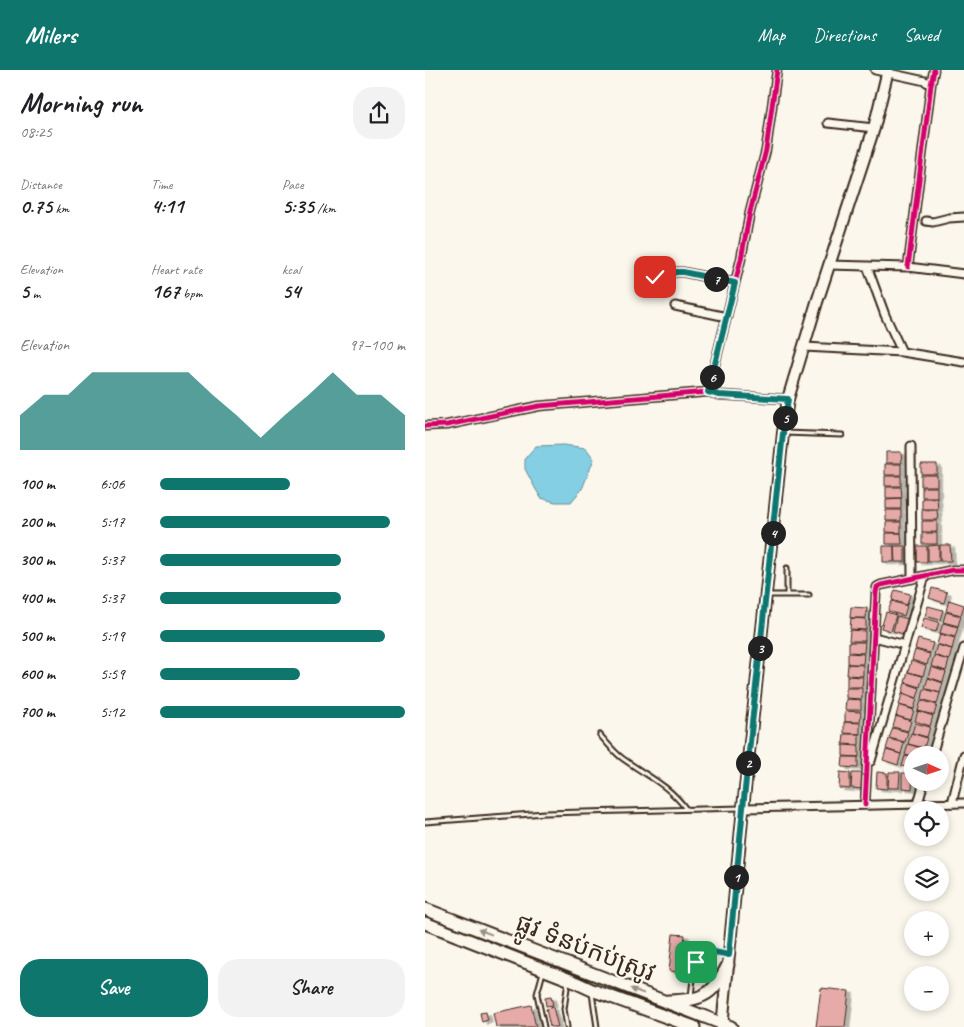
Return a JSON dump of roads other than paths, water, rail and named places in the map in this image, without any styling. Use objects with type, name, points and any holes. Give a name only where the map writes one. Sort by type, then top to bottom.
[{"type":"main road","points":[[725,1026],[743,808],[788,399],[828,265],[874,128],[887,72]]},
{"type":"main road","name":"ផ្លូវ ទំនប់កប់ស្រូវ","points":[[425,909],[725,1026]]},
{"type":"main road","name":"ផ្លូវ ទំនប់កប់ស្រូវ","points":[[425,923],[592,990],[694,1027]]},
{"type":"main road","points":[[664,1002],[691,1000],[710,992],[719,981],[729,960]]},
{"type":"street","points":[[708,392],[766,150],[777,70]]},
{"type":"street","points":[[875,70],[925,81],[931,85]]},
{"type":"street","points":[[908,267],[934,70]]},
{"type":"street","points":[[829,123],[874,128]]},
{"type":"street","points":[[926,221],[933,222],[964,217]]},
{"type":"street","points":[[828,265],[908,267],[964,274]]},
{"type":"street","points":[[867,266],[885,315],[902,352]]},
{"type":"street","points":[[655,277],[683,272],[735,283]]},
{"type":"street","points":[[675,306],[727,317]]},
{"type":"street","points":[[804,347],[902,352],[964,362]]},
{"type":"street","points":[[425,426],[447,425],[539,406],[708,392],[719,395],[788,399]]},
{"type":"street","points":[[911,446],[912,579]]},
{"type":"street","points":[[865,805],[877,588],[881,585],[953,570],[964,570]]},
{"type":"street","points":[[867,773],[925,576]]},
{"type":"street","points":[[874,637],[905,644]]},
{"type":"street","points":[[935,746],[964,648]]},
{"type":"street","points":[[952,803],[964,755]]},
{"type":"street","points":[[949,803],[964,803]]},
{"type":"street","points":[[743,808],[904,804]]},
{"type":"lane","points":[[783,433],[842,435]]},
{"type":"lane","points":[[787,568],[787,595]]},
{"type":"lane","points":[[766,594],[809,595]]},
{"type":"lane","points":[[600,735],[619,756],[665,786],[687,809]]},
{"type":"lane","points":[[425,822],[545,813],[743,808]]},
{"type":"lane","points":[[691,1000],[696,962],[701,955],[709,951],[729,960]]},
{"type":"lane","points":[[543,969],[537,994],[544,1027]]},
{"type":"lane","points":[[567,1027],[564,1008],[568,979]]},
{"type":"lane","points":[[592,990],[597,1027]]},
{"type":"water","points":[[563,445],[586,448],[594,459],[582,489],[571,502],[555,502],[541,498],[525,469],[525,458],[536,446]]}]
